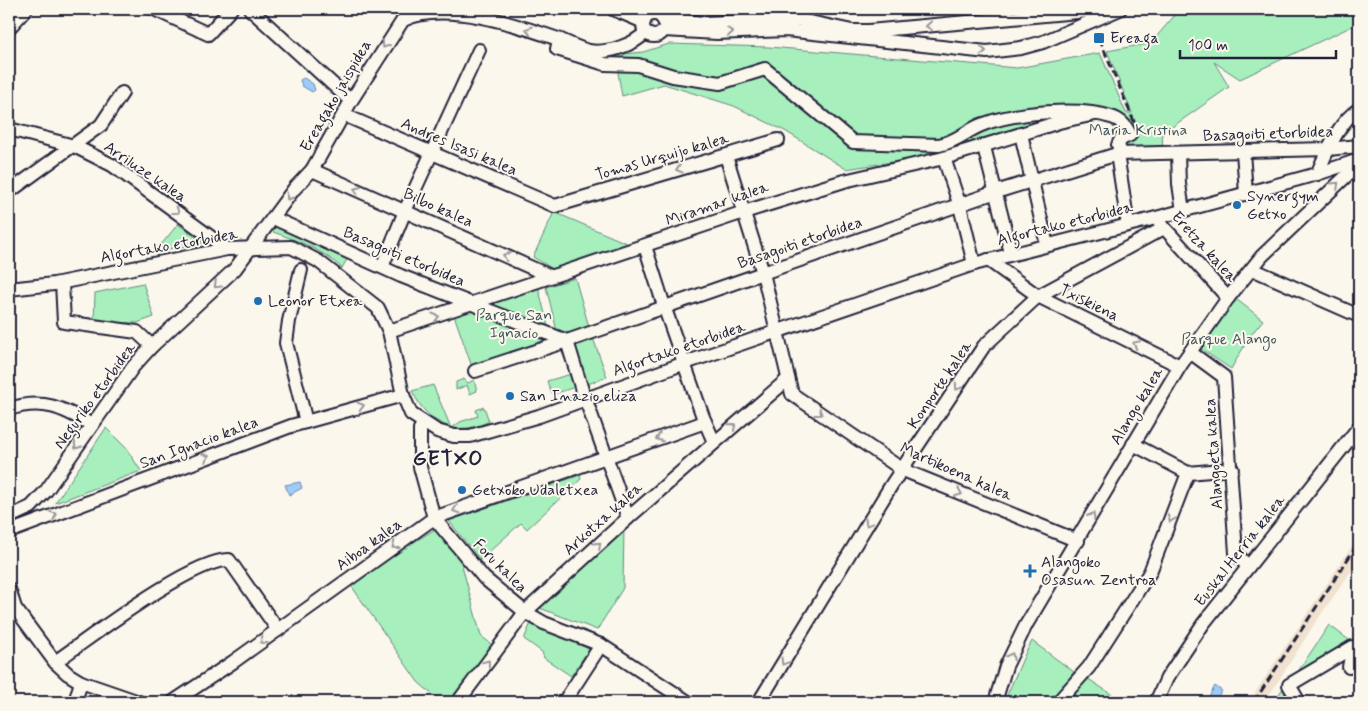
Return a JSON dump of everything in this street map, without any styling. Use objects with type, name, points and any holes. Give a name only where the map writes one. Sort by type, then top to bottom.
[{"type":"street","points":[[9,28],[26,9]]},
{"type":"street","points":[[154,9],[208,34],[232,9]]},
{"type":"street","points":[[250,9],[351,101]]},
{"type":"street","points":[[613,9],[645,27],[656,36],[660,21]]},
{"type":"street","points":[[642,9],[660,21],[716,33],[786,30],[987,52],[1022,48],[1043,42],[1118,9]]},
{"type":"street","points":[[660,21],[703,23],[796,19],[852,31],[869,31],[1118,9]]},
{"type":"street","name":"Ereagako jaispidea","points":[[249,248],[312,170],[394,30],[413,13],[436,10],[474,13],[590,51],[626,45],[639,40],[647,17],[660,21]]},
{"type":"street","points":[[559,40],[556,49],[605,64],[638,65],[681,77],[720,83],[765,69],[853,142],[950,144],[984,124],[1040,112],[1095,114],[1113,117],[1127,128],[1130,135],[1120,139],[1118,145],[1128,226]]},
{"type":"street","points":[[382,267],[405,211],[479,50]]},
{"type":"street","points":[[9,192],[101,125],[122,93]]},
{"type":"street","points":[[1318,174],[1328,149],[1350,114],[1359,109]]},
{"type":"street","name":"Miramar kalea","points":[[389,331],[744,212],[844,181],[944,158],[1059,122],[1095,114]]},
{"type":"street","name":"Andres Isasi kalea","points":[[351,118],[555,206]]},
{"type":"street","name":"Arriluze kalea","points":[[9,129],[74,146],[112,165],[227,249]]},
{"type":"street","points":[[1021,134],[1047,245]]},
{"type":"street","name":"Tomas Urquijo kalea","points":[[555,206],[778,140]]},
{"type":"street","name":"Basagoiti etorbidea","points":[[273,218],[382,267],[567,341],[665,309],[996,192],[1031,183],[1087,162],[1119,154],[1328,149],[1359,146]]},
{"type":"street","points":[[984,147],[1012,253]]},
{"type":"street","points":[[1243,151],[1246,194]]},
{"type":"street","points":[[1178,153],[1179,184],[1183,211]]},
{"type":"street","name":"Martikoena kalea","points":[[726,156],[763,273],[792,394],[903,470],[1078,541]]},
{"type":"street","points":[[944,158],[960,206],[974,264]]},
{"type":"street","name":"Algortako etorbidea","points":[[9,289],[62,283],[227,249],[280,246],[301,251],[371,302],[386,321],[403,394],[411,414],[423,424],[454,436],[486,433],[974,264],[1012,253],[1128,226],[1160,223],[1183,211],[1359,162]]},
{"type":"street","name":"Alango kalea","points":[[995,702],[1006,666],[1026,625],[1078,541],[1180,366],[1228,298],[1262,256],[1359,162]]},
{"type":"street","name":"Bilbo kalea","points":[[312,170],[550,276]]},
{"type":"street","name":"Konporte kalea","points":[[760,702],[892,484],[984,346],[1038,296],[1160,223]]},
{"type":"street","name":"Eretza kalea","points":[[1160,223],[1228,298]]},
{"type":"street","points":[[645,246],[665,309],[705,422],[714,442]]},
{"type":"street","name":"Neguriko etorbidea","points":[[9,518],[31,507],[46,491],[133,367],[152,346],[235,269],[249,248]]},
{"type":"street","name":"Txiskiena","points":[[988,260],[1038,296],[1180,366]]},
{"type":"street","points":[[1252,269],[1359,316]]},
{"type":"street","points":[[301,270],[286,343],[306,422]]},
{"type":"street","points":[[62,283],[64,322],[137,332],[152,346]]},
{"type":"street","points":[[475,371],[567,341],[582,390]]},
{"type":"street","name":"Alangoeta kalea","points":[[1190,352],[1224,377],[1232,469],[1236,553],[1248,567]]},
{"type":"street","name":"Arkotxa kalea","points":[[458,702],[525,612],[628,518],[788,379]]},
{"type":"street","name":"San Ignacio kalea","points":[[9,532],[181,466],[306,422],[403,394]]},
{"type":"street","points":[[9,409],[28,404],[57,406],[68,410],[92,425]]},
{"type":"street","points":[[588,406],[628,518]]},
{"type":"street","name":"Aiboa kalea","points":[[173,702],[278,630],[434,518],[705,422]]},
{"type":"street","name":"Foru kalea","points":[[423,424],[420,430],[420,467],[434,518],[484,578],[525,612],[544,623],[601,645],[688,702]]},
{"type":"street","name":"Euskal Herria kalea","points":[[1156,702],[1167,678],[1203,624],[1359,427]]},
{"type":"street","points":[[1133,444],[1188,473],[1232,469]]},
{"type":"street","points":[[1058,702],[1089,667],[1150,572],[1188,473]]},
{"type":"street","points":[[55,662],[160,589],[184,576],[222,560],[229,560],[238,570],[278,630]]},
{"type":"street","points":[[9,592],[12,607],[55,662],[81,682],[139,702]]},
{"type":"street","points":[[564,702],[601,645]]},
{"type":"street","points":[[1299,702],[1289,685],[1353,647],[1356,666]]},
{"type":"street","points":[[75,702],[81,682]]},
{"type":"shaded area","points":[[1359,535],[1359,560],[1315,623],[1265,702],[1249,702]]},
{"type":"green space","name":"Maria Kristina","points":[[1180,9],[1359,9],[1359,23],[1240,79],[1214,62],[1229,87],[1162,134],[1163,148],[1114,148],[1116,133],[1112,125],[1115,113],[938,155],[846,169],[785,131],[734,106],[664,84],[622,96],[615,55],[643,52],[669,44],[769,47],[1017,68],[1100,53],[1126,113],[1132,113],[1107,51],[1151,43]]},
{"type":"green space","points":[[554,212],[631,245],[553,269],[533,257]]},
{"type":"green space","points":[[284,216],[290,230],[349,256],[342,268],[334,261],[301,242],[273,232]]},
{"type":"green space","points":[[178,224],[204,243],[156,251]]},
{"type":"green space","points":[[575,278],[589,327],[571,333],[557,331],[546,287]]},
{"type":"green space","points":[[143,283],[154,317],[137,323],[94,322],[95,293]]},
{"type":"green space","name":"Parque San Ignacio","points":[[538,286],[552,342],[472,367],[454,315]]},
{"type":"green space","name":"Parque Alango","points":[[1236,299],[1263,320],[1250,336],[1231,369],[1201,349]]},
{"type":"green space","points":[[593,338],[607,377],[585,385],[572,345]]},
{"type":"green space","points":[[571,374],[575,387],[554,394],[551,392],[547,381]]},
{"type":"green space","points":[[464,379],[468,383],[474,380],[477,391],[470,394],[467,385],[456,390],[456,382]]},
{"type":"green space","points":[[433,385],[450,427],[427,414],[412,391]]},
{"type":"green space","points":[[484,407],[489,421],[471,427],[452,428],[460,422],[478,416],[476,410]]},
{"type":"green space","points":[[106,428],[126,448],[141,471],[55,503]]},
{"type":"green space","points":[[580,475],[581,479],[527,529],[521,523],[480,560],[449,521]]},
{"type":"green space","points":[[624,526],[623,588],[597,630],[537,607]]},
{"type":"green space","points":[[437,528],[461,562],[481,636],[495,647],[457,702],[441,702],[418,682],[350,584],[386,559]]},
{"type":"green space","points":[[531,623],[589,649],[571,676],[544,658],[542,652],[524,639]]},
{"type":"green space","points":[[1329,625],[1349,640],[1297,673]]},
{"type":"green space","points":[[1032,641],[1074,672],[1050,702],[1004,702],[1025,654]]},
{"type":"green space","points":[[1081,674],[1123,702],[1061,702]]},
{"type":"green space","points":[[1283,688],[1288,702],[1274,702]]},
{"type":"water","points":[[304,78],[313,84],[315,90],[312,92],[302,86],[300,80]]},
{"type":"water","points":[[300,482],[302,488],[289,495],[285,485]]},
{"type":"water","points":[[1215,686],[1222,691],[1214,702],[1206,702]]},
{"type":"railway","points":[[1099,38],[1135,124]]},
{"type":"railway","points":[[1254,702],[1359,542]]},
{"type":"place","name":"Ereaga","points":[[1099,38]]},
{"type":"place","name":"Synergym Getxo","points":[[1237,205]]},
{"type":"place","name":"Leonor Etxea","points":[[258,301]]},
{"type":"place","name":"San Inazio eliza","points":[[510,396]]},
{"type":"place","name":"Getxoko Udaletxea","points":[[462,490]]},
{"type":"place","name":"Alangoko Osasun Zentroa","points":[[1030,571]]},
{"type":"district","name":"GETXO","points":[[448,459]]}]
